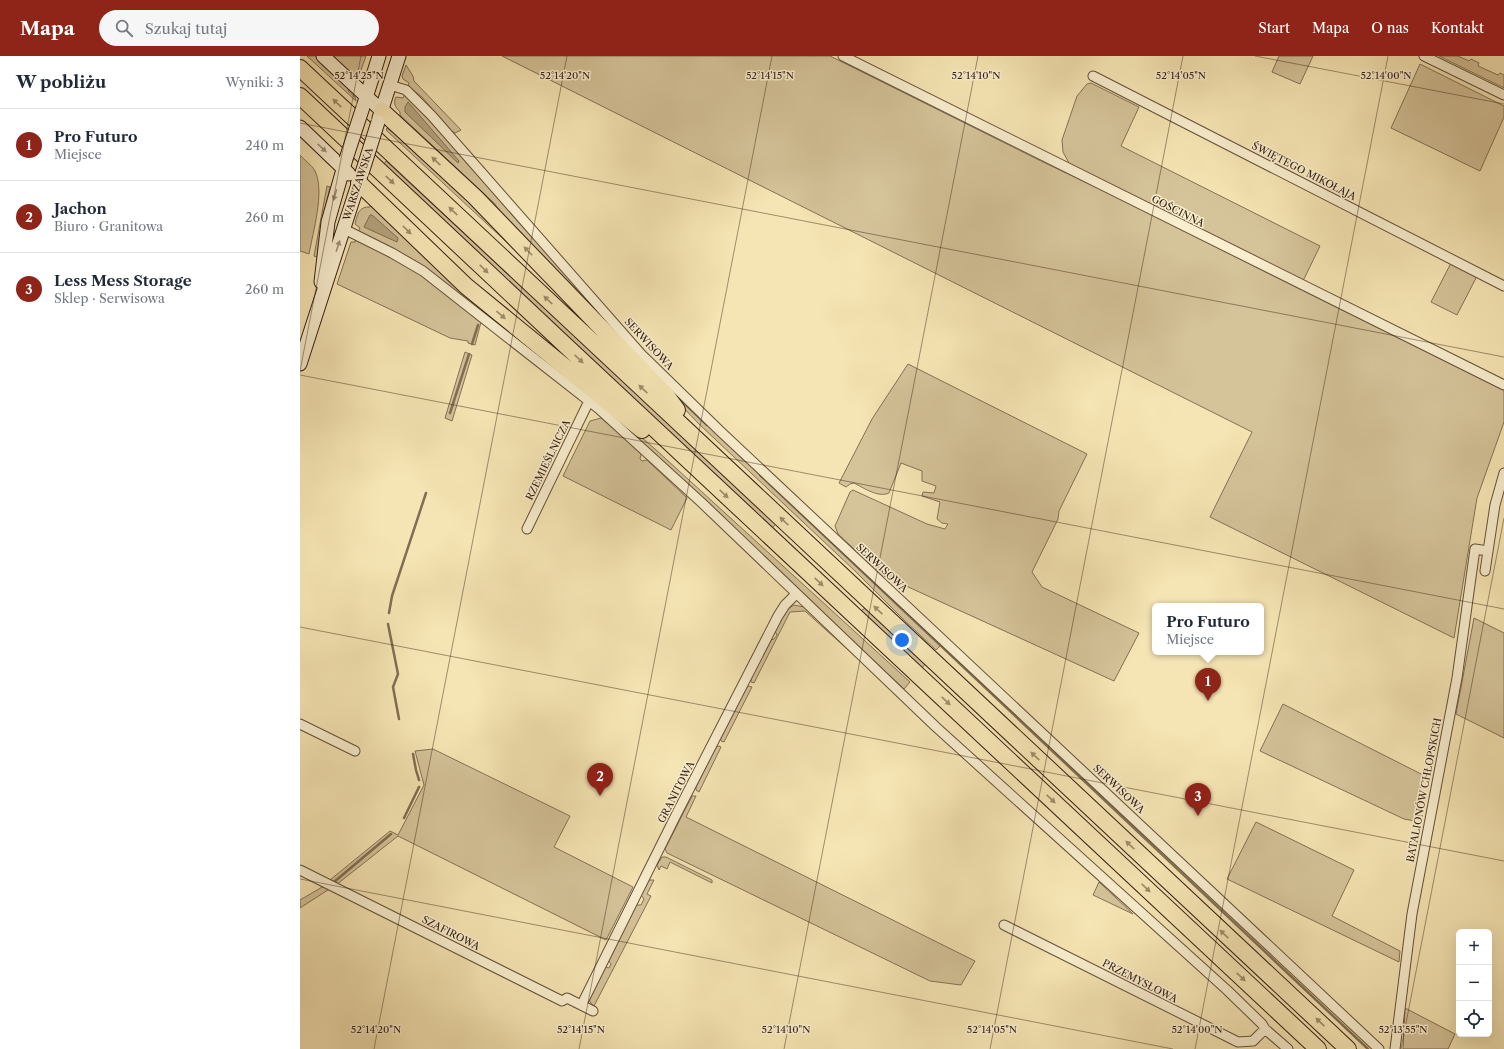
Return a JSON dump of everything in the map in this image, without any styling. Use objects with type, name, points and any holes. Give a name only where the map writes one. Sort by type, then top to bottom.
[{"type":"highway","points":[[300,68],[1348,1049]]},
{"type":"highway","points":[[300,96],[1318,1049]]},
{"type":"highway","points":[[380,116],[475,197],[666,395],[712,454]]},
{"type":"highway","points":[[360,178],[466,286],[639,428],[696,467]]},
{"type":"main road","points":[[323,56],[365,102],[380,116]]},
{"type":"main road","name":"WARSZAWSKA","points":[[317,312],[328,222],[379,56]]},
{"type":"main road","name":"WARSZAWSKA","points":[[300,364],[399,56]]},
{"type":"main road","points":[[300,127],[360,178]]},
{"type":"street","name":"GOŚCINNA","points":[[842,56],[1504,385]]},
{"type":"street","points":[[1424,56],[1504,95]]},
{"type":"street","name":"ŚWIĘTEGO MIKOŁAJA","points":[[1093,76],[1504,286]]},
{"type":"street","name":"SERWISOWA","points":[[390,85],[406,90],[427,111],[641,354],[730,440],[1379,1049]]},
{"type":"street","points":[[344,229],[392,253],[423,271],[589,401],[702,503],[936,726],[1227,990],[1262,1024],[1265,1029],[1288,1049]]},
{"type":"street","name":"RZEMIEŚLNICZA","points":[[527,529],[589,401]]},
{"type":"street","points":[[1485,572],[1495,505],[1504,473]]},
{"type":"street","name":"BATALIONÓW CHŁOPSKICH","points":[[1395,1049],[1412,914],[1457,678],[1475,549],[1488,551]]},
{"type":"street","name":"GRANITOWA","points":[[582,1004],[670,827],[778,616],[785,605],[796,594]]},
{"type":"street","points":[[300,724],[355,751]]},
{"type":"street","name":"SZAFIROWA","points":[[300,870],[562,1001],[567,998],[582,1004],[593,1011]]},
{"type":"street","name":"PRZEMYSŁOWA","points":[[1004,925],[1238,1042],[1253,1041],[1265,1029]]},
{"type":"shaded area","points":[[307,56],[315,56],[350,88],[348,91],[355,97],[356,101]]},
{"type":"shaded area","points":[[332,56],[366,56],[360,73],[355,73],[354,75]]},
{"type":"shaded area","points":[[502,56],[830,56],[1043,162],[1150,213],[1504,390],[1504,422],[1477,498],[1454,638],[1210,517],[1252,432]]},
{"type":"shaded area","points":[[1279,56],[1313,56],[1300,84],[1272,72]]},
{"type":"shaded area","points":[[1439,56],[1458,56],[1469,61],[1471,59],[1479,63],[1478,66],[1498,75],[1500,73],[1504,75],[1504,88]]},
{"type":"shaded area","points":[[1420,64],[1504,106],[1504,117],[1480,171],[1391,128]]},
{"type":"shaded area","points":[[406,65],[413,76],[414,81],[461,130],[455,133],[450,130],[422,97],[408,86],[409,83],[403,79],[402,76]]},
{"type":"shaded area","points":[[1091,83],[1139,107],[1121,146],[1320,246],[1303,281],[1070,165],[1063,152],[1062,140],[1077,96],[1087,84]]},
{"type":"shaded area","points":[[405,94],[412,100],[618,333],[943,643],[936,650],[855,571],[699,424],[518,235],[494,203],[400,115],[400,112],[395,105],[395,99],[396,97],[403,98]]},
{"type":"shaded area","points":[[408,102],[459,161],[458,163],[405,112],[405,107]]},
{"type":"shaded area","points":[[387,128],[392,132],[394,130],[505,234],[543,276],[386,130]]},
{"type":"shaded area","points":[[300,155],[315,171],[319,189],[319,200],[309,254],[300,251]]},
{"type":"shaded area","points":[[386,161],[776,524],[772,528],[384,164]]},
{"type":"shaded area","points":[[327,186],[330,187],[321,226],[317,257],[314,256]]},
{"type":"shaded area","points":[[371,203],[655,449],[910,682],[904,689],[747,541],[569,380],[425,267],[358,232],[360,228],[355,224],[358,214],[363,208],[370,207]]},
{"type":"shaded area","points":[[370,215],[372,215],[398,238],[397,242],[364,227]]},
{"type":"shaded area","points":[[356,239],[403,263],[422,275],[481,322],[475,345],[468,343],[468,341],[450,338],[337,284],[351,242],[355,242]]},
{"type":"shaded area","points":[[1451,263],[1477,276],[1457,315],[1431,302]]},
{"type":"shaded area","points":[[465,352],[472,355],[452,421],[445,418]]},
{"type":"shaded area","points":[[908,364],[1087,454],[1059,511],[1058,519],[1032,572],[1042,587],[1139,633],[1114,681],[882,575],[838,534],[835,526],[850,492],[853,490],[927,524],[945,529],[948,524],[942,523],[937,519],[940,502],[922,496],[923,492],[934,493],[936,486],[922,481],[922,471],[901,463],[889,493],[876,493],[854,483],[846,487],[839,483],[872,419]]},
{"type":"shaded area","points":[[601,418],[640,451],[640,459],[642,461],[647,460],[687,498],[671,530],[563,476],[590,421]]},
{"type":"shaded area","points":[[794,605],[804,607],[888,686],[805,611],[790,612],[754,683],[751,682],[751,679],[771,640],[777,635],[775,631],[781,620],[785,613]]},
{"type":"shaded area","points":[[865,608],[925,664],[922,668],[861,611]]},
{"type":"shaded area","points":[[1474,618],[1504,633],[1504,738],[1456,714]]},
{"type":"shaded area","points":[[747,687],[752,687],[724,742],[721,741],[721,738]]},
{"type":"shaded area","points":[[1283,704],[1423,775],[1415,821],[1404,819],[1260,751]]},
{"type":"shaded area","points":[[716,747],[721,747],[699,792],[696,790],[696,787]]},
{"type":"shaded area","points":[[433,749],[570,816],[554,847],[633,887],[606,940],[398,836],[336,885],[330,880],[390,831],[398,835],[424,785],[415,751]]},
{"type":"shaded area","points":[[692,796],[696,796],[686,817],[975,961],[961,985],[930,981],[667,853],[665,849]]},
{"type":"shaded area","points":[[1256,822],[1354,870],[1332,916],[1400,951],[1399,962],[1227,879]]},
{"type":"shaded area","points":[[662,857],[666,857],[712,880],[712,883],[670,862],[667,869],[661,866],[659,870],[657,865]]},
{"type":"shaded area","points":[[654,880],[647,894],[651,896],[594,1006],[590,1002],[589,998],[605,967],[609,968],[611,964],[608,960],[636,905],[641,905],[644,899],[641,895],[647,882]]},
{"type":"shaded area","points":[[1099,882],[1133,914],[1093,895]]},
{"type":"shaded area","points":[[324,886],[331,888],[300,908],[300,900]]},
{"type":"shaded area","points":[[1405,1008],[1455,1034],[1448,1049],[1403,1049]]},
{"type":"waterway","points":[[472,344],[478,325]]},
{"type":"waterway","points":[[450,413],[469,354]]},
{"type":"waterway","points":[[682,401],[707,425]]},
{"type":"waterway","points":[[760,475],[1368,1049]]},
{"type":"waterway","points":[[389,613],[392,596],[426,493]]},
{"type":"waterway","points":[[388,624],[398,674],[393,687],[399,719]]},
{"type":"waterway","points":[[413,754],[419,780]]},
{"type":"waterway","points":[[404,818],[419,787]]},
{"type":"waterway","points":[[334,882],[391,834]]},
{"type":"place","name":"Pro Futuro","points":[[1208,701]]},
{"type":"place","name":"Jachon","points":[[600,796]]},
{"type":"place","name":"Less Mess Storage","points":[[1198,816]]}]
